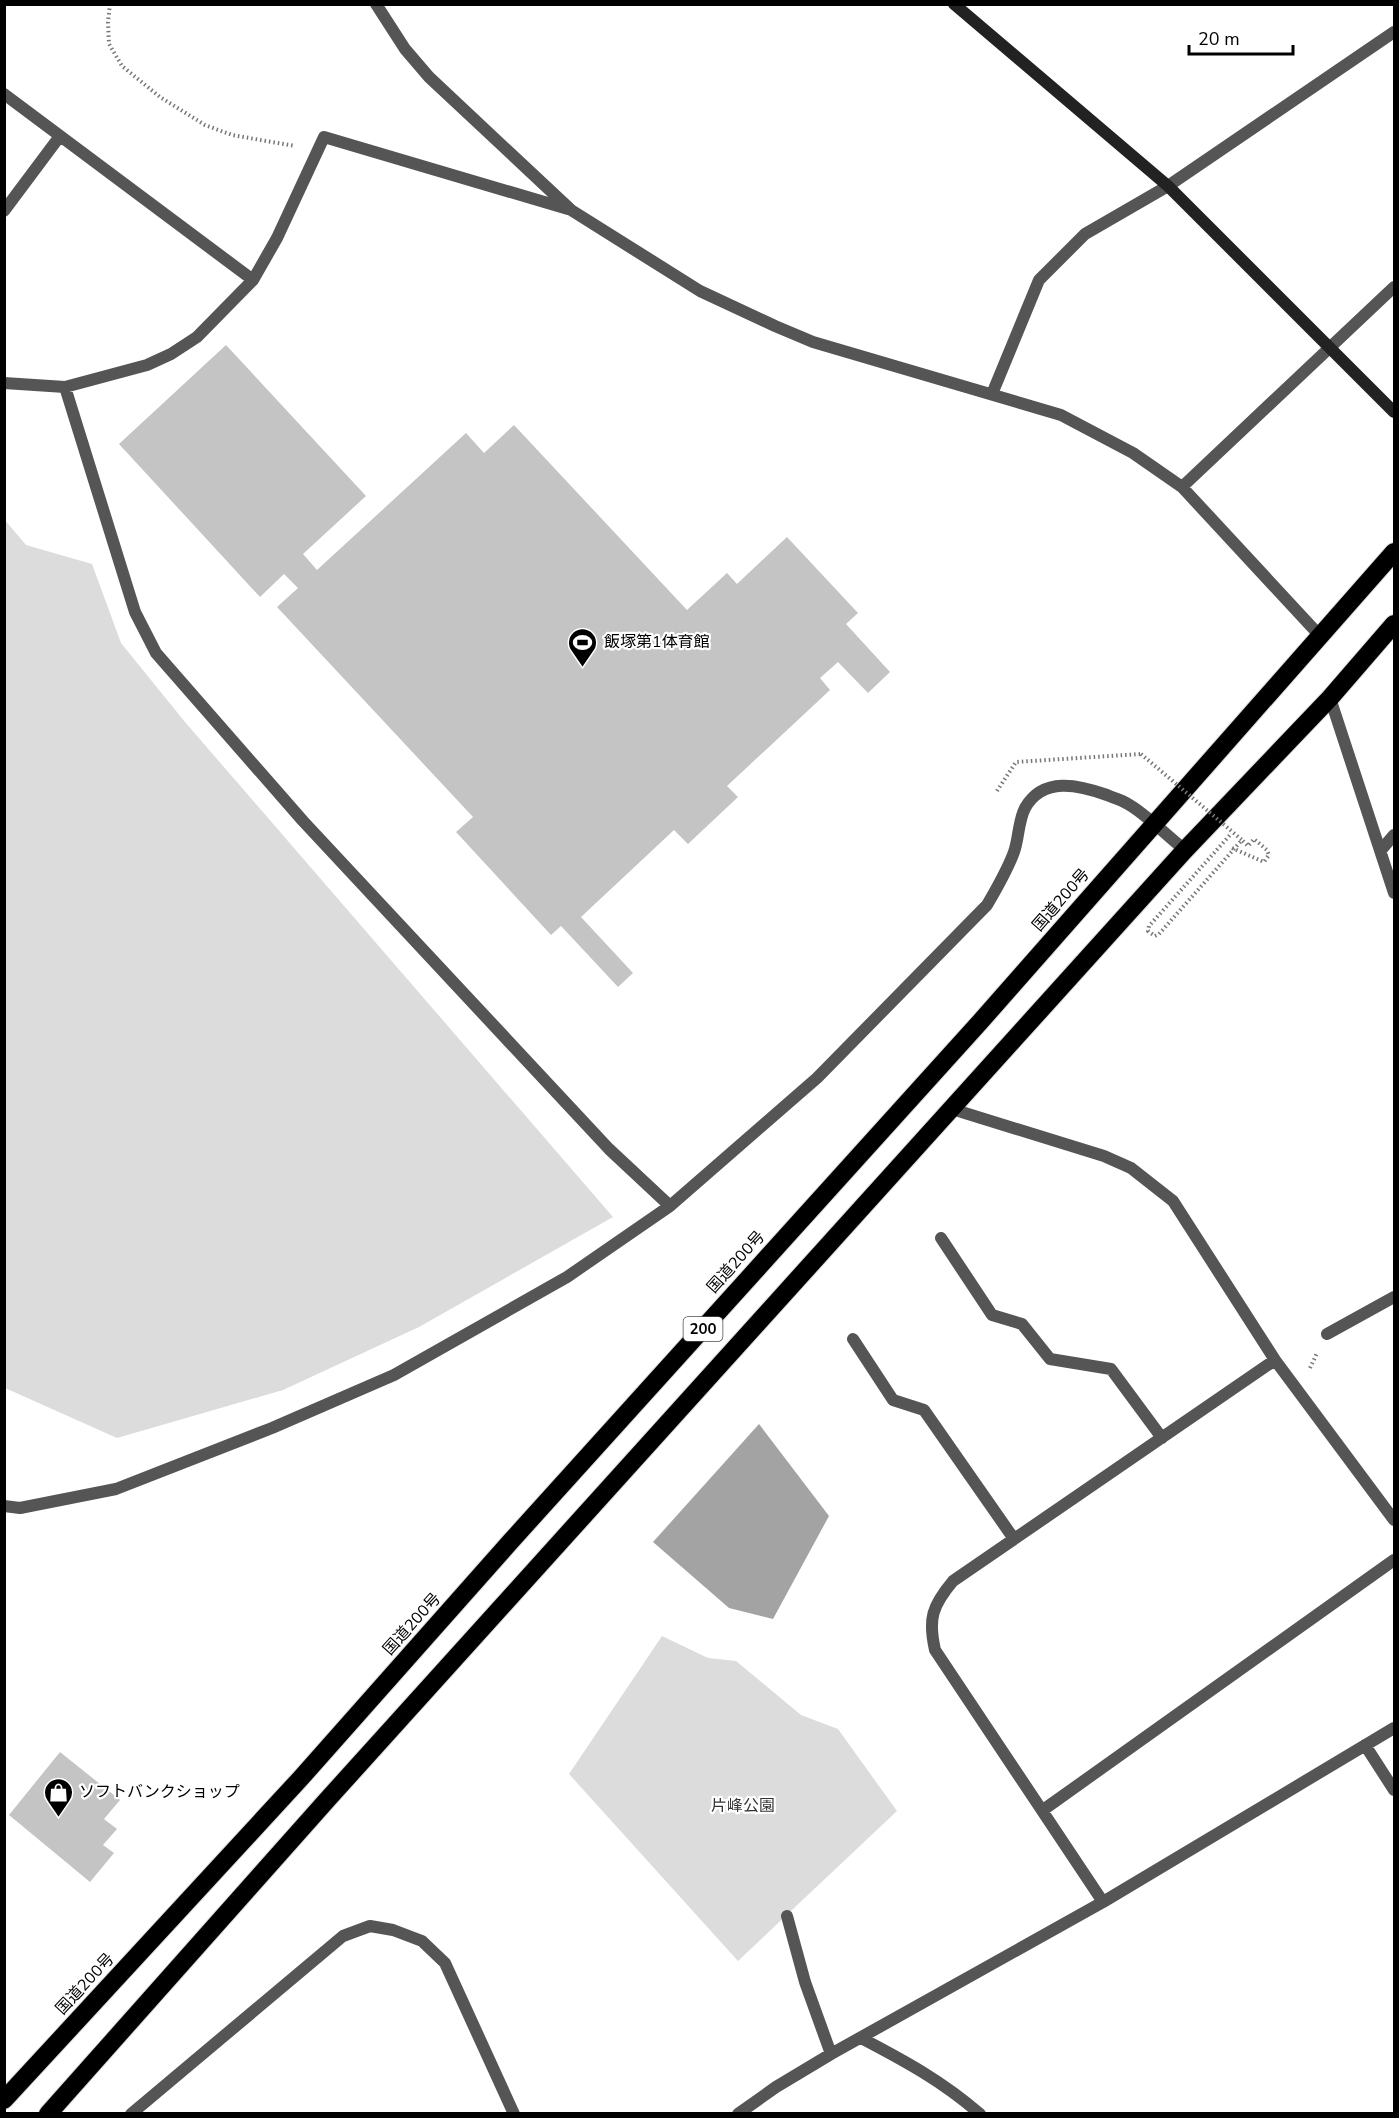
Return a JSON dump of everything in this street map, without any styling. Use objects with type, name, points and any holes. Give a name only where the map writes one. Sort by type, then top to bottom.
[{"type":"highway","name":"国道200号","points":[[4,2100],[300,1779],[519,1532],[980,1022],[1395,552]]},
{"type":"highway","name":"200","points":[[48,2114],[343,1782],[1185,850],[1330,698],[1395,624]]},
{"type":"street","points":[[376,4],[405,49],[429,77],[571,210],[700,291],[775,326],[813,342],[1060,415],[1133,453],[1182,487],[1321,637]]},
{"type":"street","points":[[389,22],[391,4]]},
{"type":"street","points":[[954,4],[1168,186],[1395,412]]},
{"type":"street","points":[[992,394],[1039,280],[1085,234],[1168,186],[1395,32]]},
{"type":"street","points":[[4,94],[253,280]]},
{"type":"street","points":[[4,211],[60,136]]},
{"type":"street","points":[[4,383],[65,387],[147,366],[171,354],[196,337],[253,280],[277,238],[324,137],[571,210]]},
{"type":"street","points":[[1182,487],[1395,286]]},
{"type":"street","points":[[65,387],[135,612],[156,653],[311,830],[609,1149],[670,1206]]},
{"type":"street","points":[[1330,698],[1395,893]]},
{"type":"street","points":[[4,1506],[20,1508],[116,1489],[272,1428],[394,1375],[567,1277],[670,1206],[817,1078],[987,905],[1015,851],[1025,808],[1034,796],[1047,788],[1068,785],[1086,788],[1129,804],[1185,850]]},
{"type":"street","points":[[1381,850],[1395,835]]},
{"type":"street","points":[[952,1109],[1104,1156],[1131,1168],[1173,1201],[1275,1360],[1395,1520]]},
{"type":"street","points":[[941,1238],[992,1315],[1022,1324],[1050,1359],[1111,1369],[1162,1438]]},
{"type":"street","points":[[1327,1334],[1395,1298]]},
{"type":"street","points":[[853,1339],[893,1400],[924,1410],[1014,1539]]},
{"type":"street","points":[[1103,1902],[935,1650],[930,1630],[933,1611],[941,1595],[953,1581],[1275,1360]]},
{"type":"street","points":[[1043,1810],[1395,1560]]},
{"type":"street","points":[[738,2114],[776,2086],[1103,1902],[1395,1728]]},
{"type":"street","points":[[1365,1745],[1395,1790]]},
{"type":"street","points":[[786,1916],[805,1982],[831,2054]]},
{"type":"street","points":[[131,2114],[343,1936],[370,1926],[393,1930],[422,1941],[445,1963],[514,2114]]},
{"type":"street","points":[[861,2038],[913,2065],[953,2090],[980,2114]]},
{"type":"path","points":[[110,4],[109,44],[122,66],[160,96],[205,125],[232,135],[317,151]]},
{"type":"path","points":[[1141,754],[1248,846],[1254,839],[1267,850],[1268,860],[1264,862],[1232,848]]},
{"type":"path","points":[[1230,835],[1149,926],[1148,931],[1151,934],[1155,936],[1159,934],[1242,840]]},
{"type":"path","points":[[1298,1391],[1327,1334]]},
{"type":"green space","points":[[4,519],[26,545],[92,564],[121,643],[185,722],[613,1217],[419,1327],[283,1390],[117,1438],[5,1388]]},
{"type":"green space","name":"片峰公園","points":[[662,1636],[708,1658],[736,1661],[801,1715],[838,1729],[897,1811],[738,1961],[569,1774]]},
{"type":"shaded area","points":[[759,1424],[829,1516],[773,1619],[729,1608],[653,1542]]},
{"type":"building","name":"飯塚第1体育館","points":[[226,345],[366,496],[303,554],[317,570],[466,433],[484,453],[514,425],[687,610],[727,573],[737,584],[787,537],[858,613],[846,624],[890,672],[868,693],[838,662],[820,678],[830,690],[727,786],[738,797],[688,844],[674,830],[581,917],[633,973],[618,987],[561,926],[551,935],[456,832],[473,817],[277,607],[298,588],[284,574],[260,597],[119,444]]},
{"type":"building","name":"ソフトバンクショップ","points":[[60,1752],[120,1800],[104,1819],[117,1829],[103,1845],[114,1853],[90,1882],[9,1815]]},
{"type":"place","name":"飯塚第1体育館","points":[[583,668]]},
{"type":"place","name":"ソフトバンクショップ","points":[[58,1818]]}]
